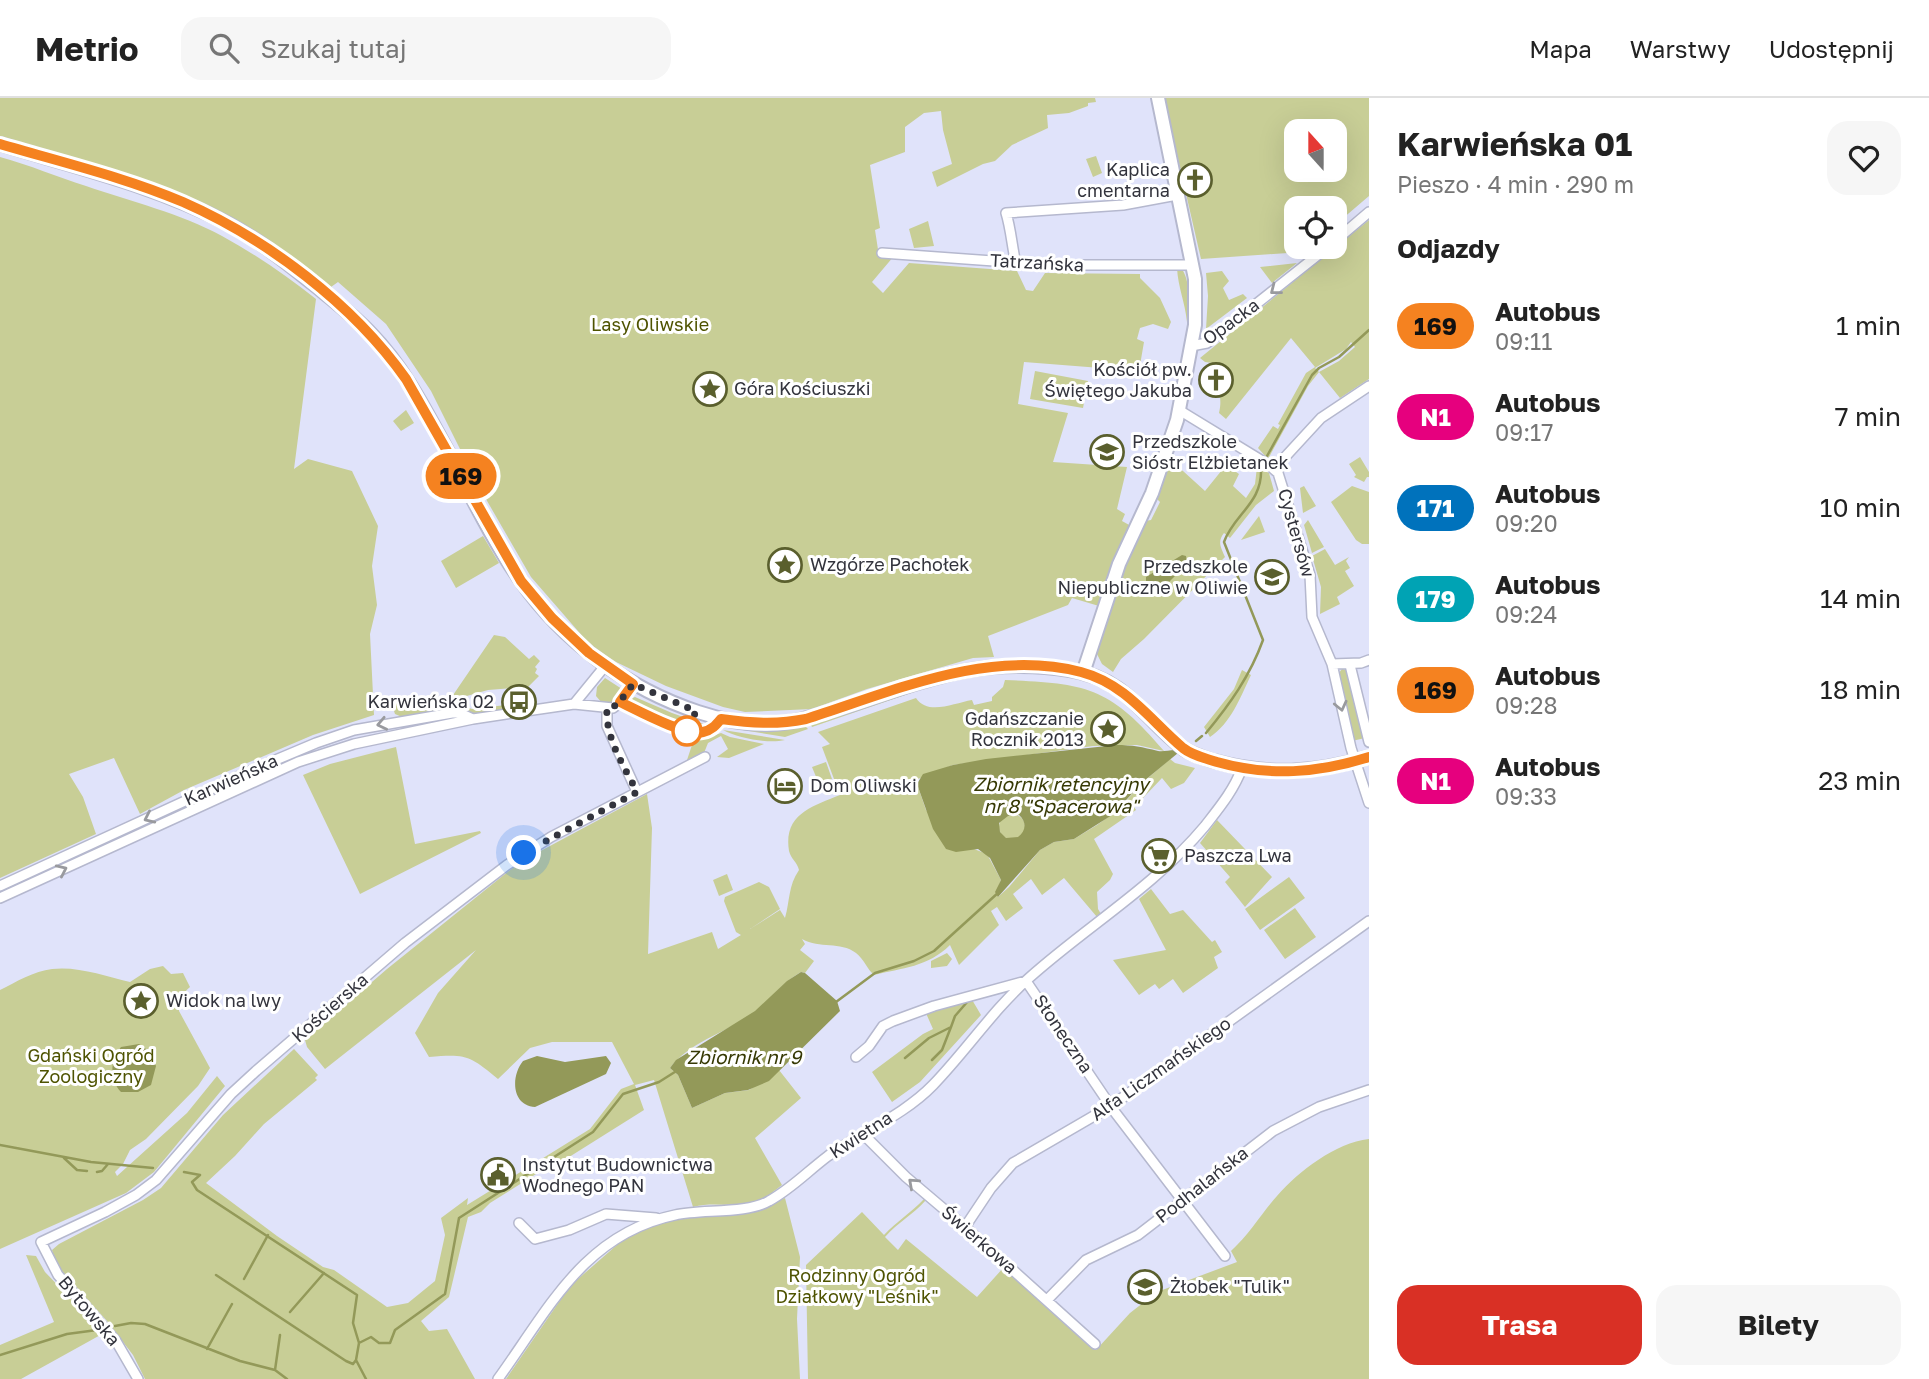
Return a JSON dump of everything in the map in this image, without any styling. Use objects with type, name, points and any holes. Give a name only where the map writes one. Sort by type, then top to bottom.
[{"type":"main road","points":[[1158,98],[1193,265],[1197,298],[1191,346]]},
{"type":"main road","points":[[0,144],[152,191],[218,219],[270,251],[356,319],[386,351],[406,379],[521,581],[552,618],[606,666],[633,684],[721,719],[770,724],[806,719],[971,669],[1033,667],[1069,670],[1083,673],[1120,690],[1181,746],[1198,756],[1242,768],[1271,772],[1299,772],[1369,757]]},
{"type":"main road","name":"Opacka","points":[[1083,673],[1119,564],[1152,493],[1179,410],[1191,346]]},
{"type":"main road","points":[[1069,670],[1088,656]]},
{"type":"street","points":[[1016,264],[1006,213],[1123,205],[1177,195]]},
{"type":"street","points":[[1347,231],[1369,212]]},
{"type":"street","name":"Tatrzańska","points":[[882,253],[1016,264],[1193,265]]},
{"type":"street","name":"Opacka","points":[[1191,346],[1207,343],[1313,259]]},
{"type":"street","points":[[1274,469],[1319,420],[1369,386]]},
{"type":"street","name":"Cystersów","points":[[1179,410],[1274,469],[1281,481],[1310,575],[1312,617],[1332,664],[1355,761],[1369,803]]},
{"type":"street","points":[[1332,664],[1350,665],[1369,660]]},
{"type":"street","points":[[1350,665],[1369,742]]},
{"type":"street","points":[[574,704],[606,666]]},
{"type":"street","points":[[633,684],[617,705],[607,708],[607,726],[637,792]]},
{"type":"street","points":[[590,687],[595,705]]},
{"type":"street","name":"Karwieńska","points":[[0,898],[298,762],[354,744],[472,719],[574,704],[607,708]]},
{"type":"street","name":"Karwieńska","points":[[0,886],[258,767],[354,730],[452,713],[460,713],[472,719]]},
{"type":"street","name":"Kościerska","points":[[41,1241],[105,1212],[156,1180],[231,1094],[405,943],[524,853],[705,757]]},
{"type":"street","name":"Kwietna","points":[[498,1379],[544,1310],[584,1264],[616,1238],[658,1219],[698,1211],[762,1205],[829,1156],[923,1094],[1026,981],[1134,895],[1185,849],[1215,814],[1236,783],[1242,768]]},
{"type":"street","name":"Alfa Liczmańskiego","points":[[965,1227],[991,1188],[1013,1163],[1111,1106],[1369,921]]},
{"type":"street","name":"Kwietna","points":[[856,1057],[869,1046],[883,1026],[893,1021],[927,1008],[1026,981]]},
{"type":"street","name":"Słoneczna","points":[[1026,981],[1111,1106],[1225,1256]]},
{"type":"street","name":"Podhalańska","points":[[1047,1300],[1075,1268],[1138,1235],[1254,1144],[1319,1107],[1369,1090]]},
{"type":"street","name":"Świerkowa","points":[[863,1134],[906,1177],[1095,1344]]},
{"type":"street","name":"Kwietna","points":[[519,1223],[535,1239],[569,1230],[607,1214],[658,1219]]},
{"type":"street","name":"Bytowska","points":[[41,1241],[58,1275],[116,1341],[138,1379]]},
{"type":"green space","name":"Lasy Oliwskie","points":[[0,98],[1095,98],[1096,102],[1069,113],[1047,115],[1048,128],[1012,145],[995,161],[983,164],[937,187],[932,172],[952,164],[941,111],[924,113],[905,127],[905,152],[870,165],[880,228],[875,230],[879,256],[894,256],[872,282],[883,293],[909,263],[1017,271],[1026,290],[1033,291],[1045,273],[1140,274],[1140,278],[1160,298],[1171,322],[1168,329],[1153,324],[1140,328],[1137,339],[1144,342],[1139,371],[1024,362],[1018,404],[1068,413],[1053,462],[1127,467],[1117,509],[1125,514],[1122,521],[1131,526],[1113,565],[1099,606],[1072,598],[1068,605],[988,636],[994,657],[973,658],[867,689],[812,709],[745,712],[723,707],[666,686],[616,662],[591,646],[531,577],[479,487],[431,391],[386,324],[338,282],[331,287],[260,236],[189,198],[109,168],[0,137]]},
{"type":"green space","points":[[1164,98],[1369,98],[1369,196],[1347,215],[1347,196],[1284,196],[1284,253],[1201,259]]},
{"type":"green space","points":[[1096,156],[1102,173],[1093,177],[1086,159]]},
{"type":"green space","points":[[0,157],[156,208],[206,228],[259,258],[316,299],[294,469],[308,459],[352,471],[378,526],[372,566],[377,605],[370,634],[374,715],[313,735],[184,790],[140,814],[114,758],[69,774],[83,797],[96,834],[0,878]]},
{"type":"green space","points":[[1369,220],[1369,379],[1340,398],[1319,372],[1308,386],[1268,459],[1258,448],[1273,426],[1278,429],[1278,424],[1306,373],[1315,367],[1291,338],[1226,419],[1219,413],[1220,393],[1232,373],[1222,363],[1218,367],[1200,358],[1321,259],[1347,259],[1347,238]],"holes":[[[1351,342],[1355,347],[1339,361],[1319,372],[1315,368],[1346,349]]]},
{"type":"green space","points":[[928,221],[934,246],[914,248],[909,229]]},
{"type":"green space","points":[[1297,263],[1272,283],[1260,267]]},
{"type":"green space","points":[[1177,268],[1182,269],[1187,281],[1187,322],[1179,282]]},
{"type":"green space","points":[[1222,271],[1229,281],[1223,288],[1229,300],[1243,294],[1247,298],[1206,329],[1206,273]]},
{"type":"green space","points":[[1035,371],[1088,381],[1083,408],[1030,399]]},
{"type":"green space","points":[[406,410],[414,423],[401,431],[393,421]]},
{"type":"green space","points":[[1360,457],[1369,472],[1369,477],[1364,482],[1354,477],[1356,475],[1349,464]]},
{"type":"green space","points":[[1168,462],[1183,471],[1205,491],[1226,465],[1239,474],[1233,486],[1246,498],[1255,484],[1257,467],[1269,473],[1274,491],[1256,505],[1230,538],[1224,533],[1220,542],[1225,557],[1121,659],[1113,672],[1102,664],[1096,652],[1118,583],[1145,521],[1151,520],[1160,502],[1156,498]]},
{"type":"green space","points":[[1304,486],[1316,506],[1303,513],[1300,488]]},
{"type":"green space","points":[[1352,486],[1369,492],[1369,544],[1356,540],[1331,502]]},
{"type":"green space","points":[[1259,516],[1265,532],[1241,540]]},
{"type":"green space","points":[[1308,520],[1324,547],[1312,553],[1304,525]]},
{"type":"green space","points":[[483,536],[499,563],[456,588],[441,561]]},
{"type":"green space","points":[[1325,549],[1335,565],[1349,557],[1346,561],[1350,568],[1345,571],[1354,586],[1337,597],[1340,604],[1320,614],[1321,587],[1312,556]]},
{"type":"green space","points":[[494,635],[505,637],[529,659],[534,655],[540,661],[535,667],[535,673],[539,676],[528,687],[488,690],[449,701]]},
{"type":"green space","points":[[1342,669],[1347,670],[1365,738],[1352,741],[1338,674]]},
{"type":"green space","points":[[1242,670],[1251,675],[1243,692],[1224,725],[1210,737],[1204,727],[1234,689]]},
{"type":"green space","points":[[605,678],[622,689],[610,704],[602,703],[596,696],[597,687]]},
{"type":"green space","points":[[1005,680],[1056,683],[1095,693],[1128,713],[1164,751],[1137,745],[1093,746],[953,765],[918,779],[917,784],[926,810],[974,849],[987,854],[1001,880],[997,890],[998,897],[1040,850],[1054,842],[1074,839],[1097,825],[1119,809],[1141,784],[1170,759],[1195,768],[1184,783],[1171,789],[1162,778],[1133,805],[1136,810],[1094,839],[1113,874],[1097,892],[1101,914],[1097,917],[1064,878],[1042,895],[1031,879],[1013,894],[1023,908],[1006,921],[997,907],[991,911],[999,925],[959,965],[950,945],[924,962],[874,975],[859,955],[850,949],[802,939],[805,944],[800,950],[814,961],[805,973],[801,972],[788,981],[745,1018],[688,1051],[670,1068],[678,1075],[692,1108],[725,1093],[749,1090],[779,1070],[801,1098],[755,1138],[782,1185],[765,1198],[751,1203],[693,1207],[654,1080],[635,1085],[644,1110],[558,1164],[555,1162],[490,1203],[481,1212],[468,1217],[449,1297],[421,1321],[429,1331],[447,1329],[475,1379],[145,1379],[133,1355],[107,1321],[57,1266],[52,1250],[161,1188],[223,1115],[294,1049],[318,1075],[315,1078],[317,1080],[264,1124],[206,1183],[277,1236],[323,1267],[334,1270],[387,1307],[408,1303],[435,1281],[445,1235],[441,1218],[468,1198],[467,1205],[590,1129],[621,1089],[634,1084],[612,1042],[552,1042],[530,1048],[498,1079],[466,1058],[429,1057],[415,1033],[438,993],[476,950],[325,1069],[307,1047],[305,1040],[387,969],[520,862],[647,794],[652,828],[648,954],[712,932],[718,949],[741,935],[736,932],[724,901],[725,897],[759,882],[769,887],[780,909],[750,929],[780,910],[785,918],[791,888],[799,870],[789,851],[788,838],[791,828],[802,813],[840,795],[822,747],[830,744],[818,732],[916,698],[927,706],[934,707],[972,700],[974,705],[992,701],[992,697],[1003,687]]},
{"type":"green space","points":[[912,690],[914,692],[812,727],[811,725],[813,722]]},
{"type":"green space","points":[[635,697],[709,726],[701,729],[690,728],[626,701]]},
{"type":"green space","points":[[401,700],[402,705],[433,700],[435,706],[456,703],[472,709],[506,705],[507,708],[482,715],[448,709],[402,717],[395,714],[393,708],[395,702]]},
{"type":"green space","points":[[804,725],[808,729],[785,737],[724,727],[771,731]]},
{"type":"green space","points":[[723,730],[785,740],[753,740]]},
{"type":"green space","points":[[721,733],[764,744],[729,758],[717,757],[728,749],[721,736],[708,743],[704,753],[686,763],[694,739],[704,739]]},
{"type":"green space","points":[[396,747],[415,844],[480,831],[481,833],[360,894],[303,775],[330,764]]},
{"type":"green space","points":[[826,762],[832,779],[819,784],[812,767]]},
{"type":"green space","points":[[1012,814],[1021,818],[1025,827],[1021,836],[1012,840],[1003,836],[999,827],[1003,818]]},
{"type":"green space","points":[[1217,820],[1272,877],[1245,907],[1225,882],[1230,877],[1200,843]]},
{"type":"green space","points":[[727,874],[733,890],[719,896],[713,880]]},
{"type":"green space","points":[[1289,877],[1305,898],[1260,930],[1245,909]]},
{"type":"green space","points":[[1151,889],[1170,914],[1183,910],[1212,942],[1215,940],[1222,952],[1214,957],[1218,968],[1183,993],[1173,979],[1159,989],[1155,984],[1139,995],[1113,960],[1166,950],[1139,899]]},
{"type":"green space","points":[[1295,908],[1316,937],[1285,959],[1264,930]]},
{"type":"green space","points":[[947,953],[952,959],[947,966],[931,968],[931,961]]},
{"type":"green space","name":"Gdański Ogród Zoologiczny","points":[[163,966],[171,974],[183,973],[190,987],[182,998],[179,1011],[210,1068],[198,1086],[146,1139],[130,1150],[123,1164],[115,1172],[117,1176],[187,1113],[217,1076],[225,1086],[154,1172],[126,1193],[0,1249],[0,990],[45,970],[82,970],[130,982],[150,969]]},
{"type":"green space","points":[[971,998],[981,1015],[920,1082],[892,1102],[872,1072],[933,1029],[925,1011]]},
{"type":"green space","name":"Rodzinny Ogród Działkowy \"Leśnik\"","points":[[1369,1139],[1369,1379],[808,1379],[806,1265],[862,1212],[884,1235],[926,1200],[885,1237],[898,1250],[906,1239],[977,1297],[1004,1267],[1096,1350],[1130,1313],[1157,1292],[1237,1262],[1231,1251],[1296,1177],[1331,1152]]},
{"type":"green space","points":[[785,1198],[800,1257],[797,1319],[800,1379],[506,1379],[570,1286],[626,1237],[644,1227],[679,1218],[755,1211]]},
{"type":"green space","points":[[26,1255],[36,1256],[45,1272],[104,1333],[21,1379],[0,1379],[0,1345],[54,1322]]},
{"type":"water","points":[[1182,555],[1186,556],[1187,564],[1158,593],[1149,591],[1146,577]]},
{"type":"water","name":"Zbiornik retencyjny nr 8 \"Spacerowa\"","points":[[1116,745],[1160,751],[1175,750],[1178,753],[1144,781],[1112,815],[1074,839],[1054,842],[1040,850],[998,897],[995,892],[1001,880],[990,858],[978,849],[956,852],[946,849],[933,829],[917,784],[923,774],[986,759]],"holes":[[[1019,815],[1023,821],[1023,832],[1018,837],[1006,838],[1000,832],[999,823],[1008,816]]]},
{"type":"water","name":"Zbiornik nr 9","points":[[801,972],[837,1001],[840,1011],[769,1081],[748,1090],[725,1093],[692,1108],[678,1075],[670,1068],[676,1060],[755,1011],[787,981]]},
{"type":"water","points":[[139,1044],[150,1052],[156,1066],[151,1085],[138,1092],[121,1092],[113,1076],[115,1058],[121,1047]]},
{"type":"water","points":[[537,1056],[565,1062],[606,1056],[611,1063],[606,1074],[535,1107],[527,1105],[517,1096],[515,1082],[523,1061]]},
{"type":"waterway","points":[[1267,456],[1312,375],[1339,357],[1369,330]]},
{"type":"waterway","points":[[1206,733],[1239,689],[1263,640],[1224,542],[1253,499],[1261,468]]},
{"type":"waterway","points":[[1196,741],[1202,736]]},
{"type":"waterway","points":[[836,1002],[875,973],[914,961],[934,951],[999,892]]},
{"type":"waterway","points":[[905,1058],[929,1038],[951,1027],[955,1016],[968,1001]]},
{"type":"waterway","points":[[932,1060],[942,1050],[951,1027]]},
{"type":"waterway","points":[[366,1379],[356,1360],[359,1343],[371,1337],[379,1343],[390,1343],[395,1330],[445,1294],[459,1218],[593,1132],[623,1094],[659,1082],[678,1070]]},
{"type":"waterway","points":[[0,1145],[91,1162],[153,1168]]},
{"type":"waterway","points":[[64,1158],[77,1170],[87,1171]]},
{"type":"waterway","points":[[97,1172],[102,1171],[108,1164]]},
{"type":"waterway","points":[[184,1172],[200,1175],[192,1182],[197,1190],[357,1295],[353,1323],[359,1343]]},
{"type":"waterway","points":[[244,1279],[268,1235]]},
{"type":"waterway","points":[[290,1312],[324,1273]]},
{"type":"waterway","points":[[216,1275],[346,1361],[353,1364],[356,1360]]},
{"type":"waterway","points":[[207,1349],[232,1304]]},
{"type":"waterway","points":[[115,1326],[145,1324],[240,1361],[275,1370],[287,1379]]},
{"type":"waterway","points":[[0,1355],[67,1334],[97,1330]]},
{"type":"waterway","points":[[275,1370],[280,1335]]},
{"type":"bus line","name":"169","points":[[0,144],[152,191],[229,225],[296,270],[356,319],[386,351],[419,399],[521,581],[552,618],[589,653],[633,684],[620,702],[687,731],[702,733],[710,730],[721,719],[754,724],[806,719],[971,669],[1067,669],[1083,673],[1120,690],[1186,750],[1234,767],[1258,771],[1299,772],[1321,770],[1369,757]]},
{"type":"place","name":"Kaplica cmentarna","points":[[1195,180]]},
{"type":"place","name":"Kościół pw. Świętego Jakuba","points":[[1216,380]]},
{"type":"place","name":"Góra Kościuszki","points":[[710,389]]},
{"type":"place","name":"Przedszkole Sióstr Elżbietanek","points":[[1107,452]]},
{"type":"place","name":"Wzgórze Pachołek","points":[[785,565]]},
{"type":"place","name":"Przedszkole Niepubliczne w Oliwie","points":[[1272,577]]},
{"type":"place","name":"Karwieńska 02","points":[[519,702]]},
{"type":"place","name":"Gdańszczanie Rocznik 2013","points":[[1108,729]]},
{"type":"place","name":"Dom Oliwski","points":[[785,786]]},
{"type":"place","name":"Paszcza Lwa","points":[[1159,856]]},
{"type":"place","name":"Widok na lwy","points":[[141,1001]]},
{"type":"place","name":"Instytut Budownictwa Wodnego PAN","points":[[498,1175]]},
{"type":"place","name":"Żłobek \"Tulik\"","points":[[1145,1287]]},
{"type":"route","points":[[524,853],[637,792],[607,726],[607,708],[617,705],[633,684],[696,711],[687,731]]}]
